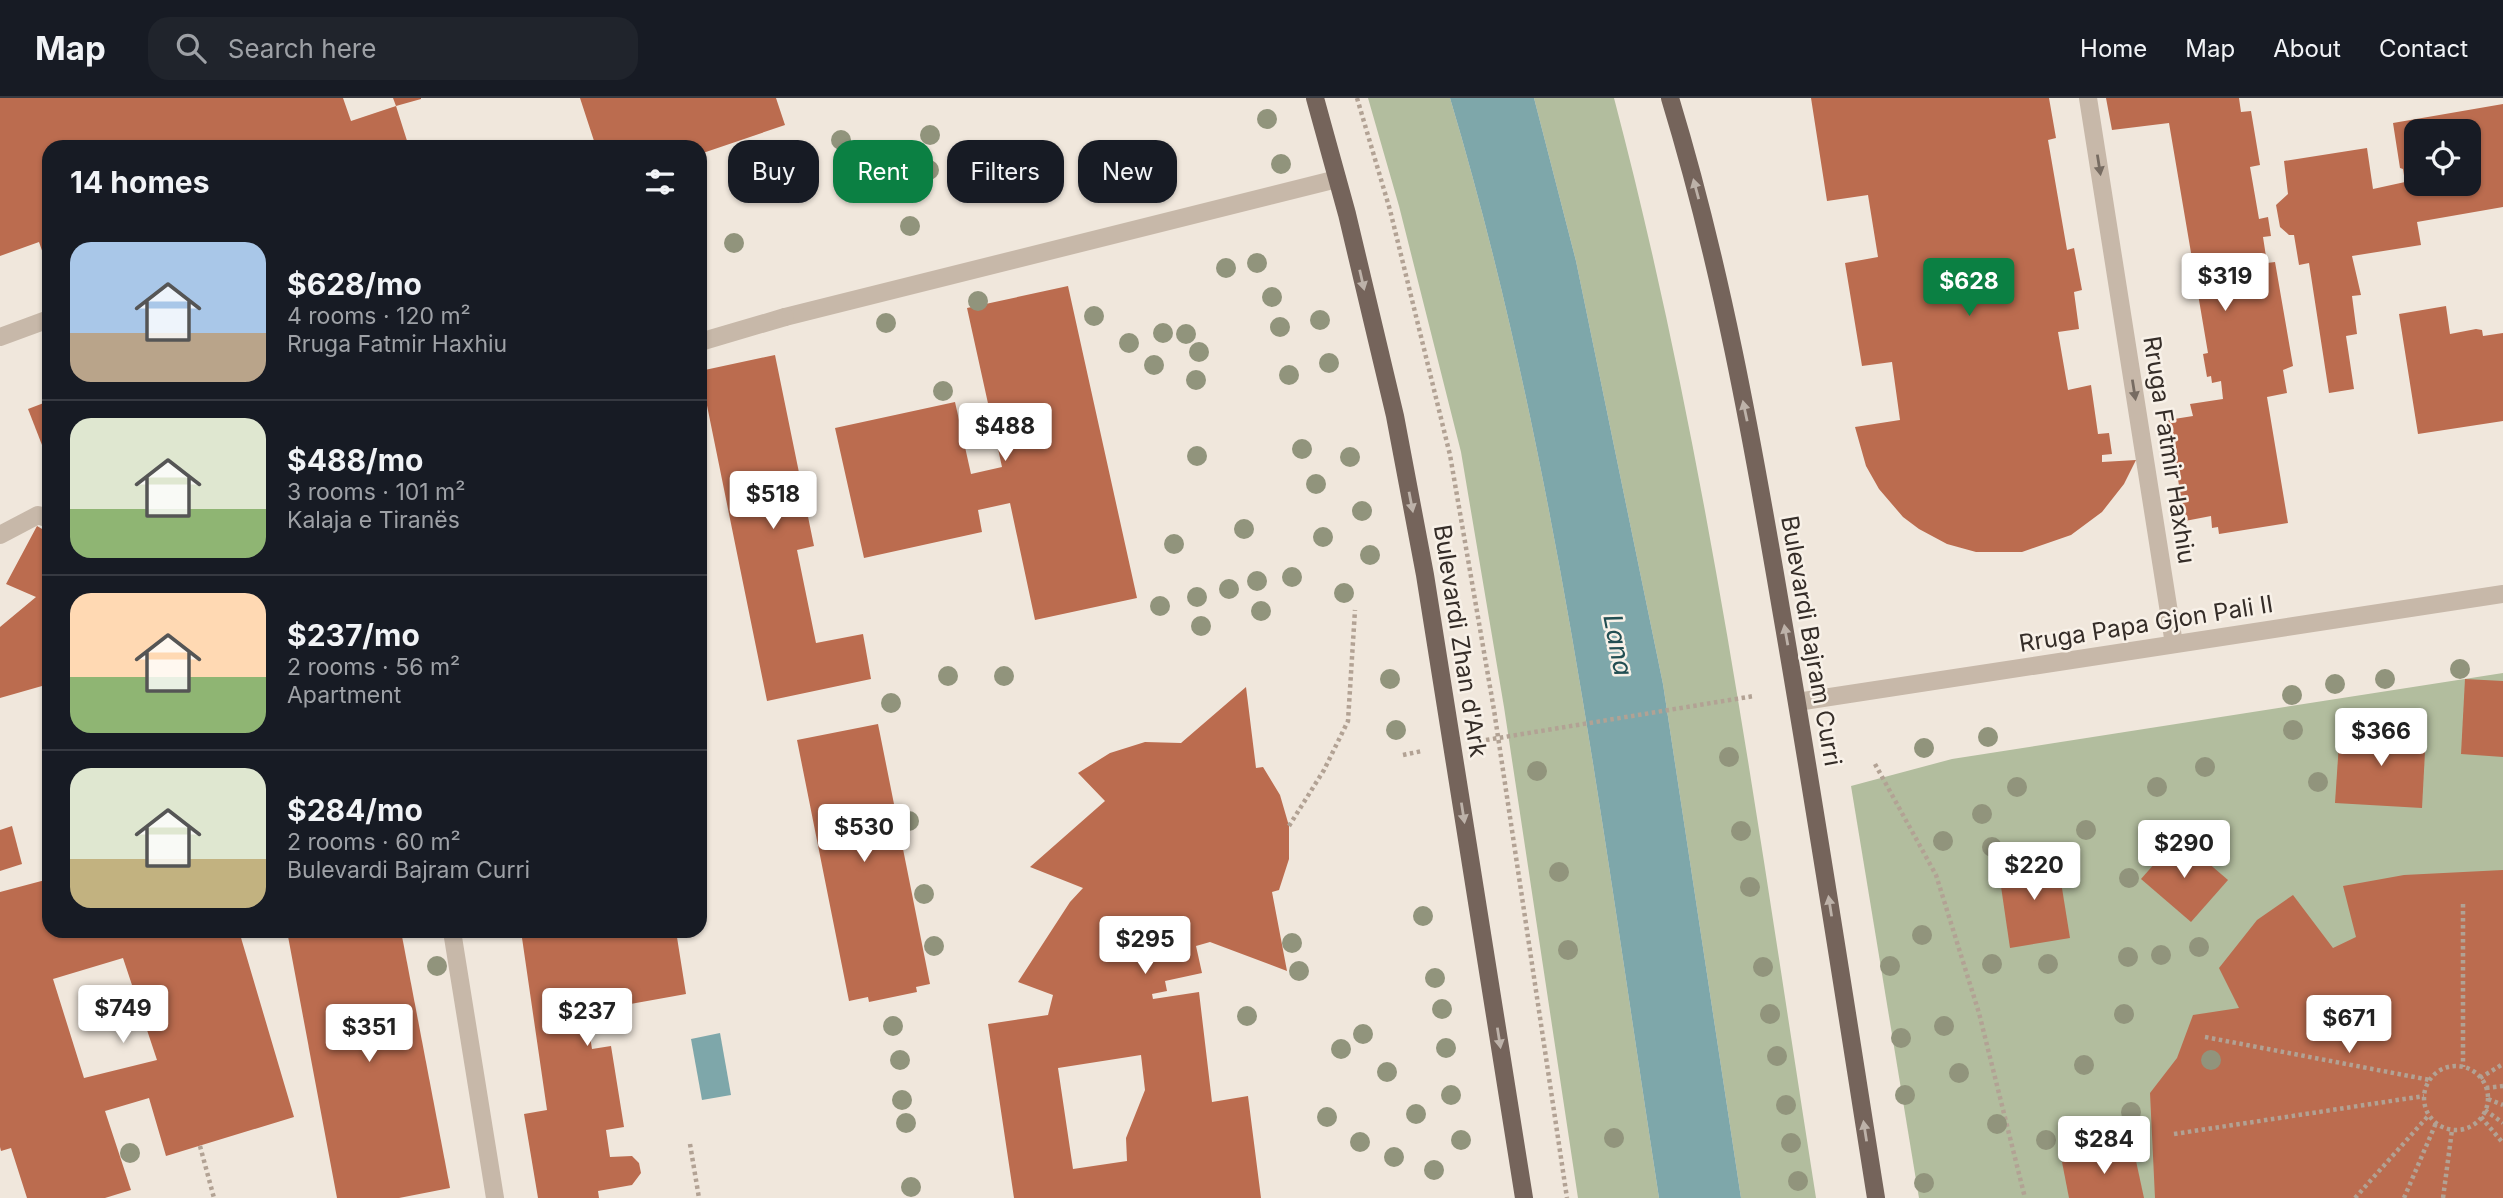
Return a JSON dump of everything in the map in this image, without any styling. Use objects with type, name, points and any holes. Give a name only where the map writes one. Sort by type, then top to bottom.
[{"type":"main road","name":"Bulevardi Zhan d'Ark","points":[[1315,98],[1395,416],[1425,575],[1524,1198]]},
{"type":"main road","name":"Bulevardi Bajram Curri","points":[[1670,98],[1703,214],[1753,448],[1797,702],[1876,1198]]},
{"type":"street","name":"Rruga Fatmir Haxhiu","points":[[2088,98],[2174,644]]},
{"type":"street","points":[[707,340],[785,317],[1337,179]]},
{"type":"street","points":[[0,337],[42,321]]},
{"type":"street","points":[[0,535],[38,515],[42,516]]},
{"type":"street","name":"Rruga Papa Gjon Pali II","points":[[1797,702],[2503,594]]},
{"type":"street","points":[[453,938],[495,1198]]},
{"type":"path","points":[[1357,98],[1390,210],[1450,455],[1494,710],[1567,1198]]},
{"type":"path","points":[[1289,826],[1324,770],[1348,721],[1355,610]]},
{"type":"path","points":[[1506,737],[1754,696]]},
{"type":"path","points":[[1875,764],[1936,875],[1979,1013],[2025,1198]]},
{"type":"path","points":[[2463,904],[2463,1067]]},
{"type":"path","points":[[2205,1037],[2430,1080]]},
{"type":"path","points":[[2480,1078],[2503,1064]]},
{"type":"path","points":[[2463,1067],[2480,1078],[2488,1099],[2481,1117],[2473,1125],[2452,1130],[2436,1123],[2429,1115],[2424,1096],[2430,1080],[2444,1068],[2463,1067]]},
{"type":"path","points":[[2486,1088],[2503,1086]]},
{"type":"path","points":[[2175,1133],[2424,1096]]},
{"type":"path","points":[[2488,1099],[2503,1105]]},
{"type":"path","points":[[2485,1110],[2503,1122]]},
{"type":"path","points":[[2355,1198],[2429,1115]]},
{"type":"path","points":[[2481,1117],[2503,1143]]},
{"type":"path","points":[[2404,1198],[2436,1123]]},
{"type":"path","points":[[2443,1198],[2452,1130]]},
{"type":"path","points":[[690,1144],[699,1198]]},
{"type":"path","points":[[200,1146],[214,1198]]},
{"type":"green space","points":[[1368,98],[1450,98],[1487,233],[1520,369],[1573,644],[1659,1198],[1578,1198],[1504,707],[1461,452],[1399,206]]},
{"type":"green space","points":[[1534,98],[1614,98],[1648,234],[1704,508],[1752,783],[1816,1198],[1741,1198],[1663,684],[1576,261]]},
{"type":"green space","points":[[2503,673],[2503,1198],[1919,1198],[1851,786],[1952,759]]},
{"type":"water","name":"Lana","points":[[1450,98],[1534,98],[1576,261],[1663,684],[1741,1198],[1659,1198],[1596,783],[1548,506],[1520,369]]},
{"type":"water","points":[[720,1033],[731,1095],[702,1100],[691,1039]]},
{"type":"building","points":[[0,98],[343,98],[351,121],[396,106],[407,140],[42,140],[42,251],[39,242],[0,256]]},
{"type":"building","points":[[393,98],[421,98],[421,99],[396,106]]},
{"type":"building","points":[[580,98],[776,98],[785,125],[741,140],[728,140],[728,144],[707,152],[707,140],[594,140]]},
{"type":"building","points":[[1811,98],[2049,98],[2056,138],[2048,140],[2067,250],[2074,248],[2082,290],[2074,292],[2079,329],[2058,332],[2068,390],[2091,385],[2098,434],[2109,433],[2112,454],[2102,455],[2102,462],[2136,460],[2124,484],[2102,512],[2071,535],[2022,552],[1976,552],[1947,544],[1919,529],[1903,517],[1879,489],[1866,466],[1855,427],[1900,420],[1892,362],[1862,366],[1845,263],[1878,257],[1868,195],[1827,201]]},
{"type":"building","points":[[2106,98],[2239,98],[2241,112],[2251,111],[2260,165],[2250,167],[2259,219],[2268,217],[2271,236],[2263,237],[2267,263],[2275,262],[2293,366],[2283,370],[2287,393],[2267,397],[2288,523],[2219,534],[2218,527],[2212,528],[2211,516],[2185,521],[2168,420],[2193,416],[2190,404],[2223,399],[2221,381],[2212,383],[2211,376],[2207,377],[2203,354],[2208,353],[2169,123],[2112,130]]},
{"type":"building","points":[[2503,104],[2503,207],[2417,222],[2421,245],[2352,256],[2361,295],[2352,296],[2357,334],[2346,336],[2354,389],[2329,393],[2309,263],[2299,265],[2294,235],[2289,235],[2280,227],[2276,205],[2288,194],[2284,161],[2367,148],[2373,189],[2404,182],[2404,196],[2481,196],[2481,119],[2416,119]]},
{"type":"building","points":[[2404,121],[2404,176],[2403,169],[2400,168],[2393,123]]},
{"type":"building","points":[[1068,286],[1137,598],[1035,620],[1010,503],[978,510],[982,532],[864,558],[835,428],[955,402],[971,474],[1002,467],[967,308]]},
{"type":"building","points":[[2446,306],[2450,334],[2476,329],[2482,330],[2483,336],[2503,333],[2503,421],[2418,434],[2399,314]]},
{"type":"building","points":[[775,355],[814,546],[797,550],[816,643],[863,634],[871,679],[767,701],[707,405],[707,370]]},
{"type":"building","points":[[42,404],[42,445],[28,409]]},
{"type":"building","points":[[37,526],[42,529],[42,686],[0,698],[0,627],[36,597],[6,584]]},
{"type":"building","points":[[2465,679],[2503,681],[2503,757],[2461,754]]},
{"type":"building","points":[[1246,687],[1256,768],[1263,767],[1280,795],[1289,826],[1289,859],[1279,890],[1272,892],[1287,971],[1210,942],[1196,946],[1202,973],[1165,981],[1167,991],[1152,994],[1153,999],[1199,992],[1212,1102],[1248,1096],[1261,1198],[1014,1198],[988,1024],[1048,1015],[1053,995],[1018,982],[1070,902],[1083,888],[1030,867],[1105,801],[1078,773],[1110,753],[1145,742],[1181,743]],"holes":[[[1141,1055],[1145,1090],[1126,1138],[1127,1161],[1073,1169],[1058,1068]]]},
{"type":"building","points":[[878,724],[930,984],[916,987],[917,992],[869,1002],[868,997],[849,1001],[797,740]]},
{"type":"building","points":[[2340,728],[2426,733],[2422,808],[2335,803]]},
{"type":"building","points":[[12,826],[22,864],[0,871],[0,830]]},
{"type":"building","points":[[2178,837],[2228,880],[2191,922],[2141,879]]},
{"type":"building","points":[[2057,857],[2070,938],[2010,948],[1998,866]]},
{"type":"building","points":[[2503,870],[2503,1198],[2155,1198],[2150,1093],[2177,1058],[2193,1015],[2239,1008],[2219,968],[2257,920],[2293,895],[2333,948],[2356,937],[2343,886],[2404,875]]},
{"type":"building","points":[[42,881],[42,938],[241,938],[294,1117],[166,1156],[149,1098],[105,1111],[131,1190],[105,1198],[27,1198],[11,1148],[1,1151],[0,892]],"holes":[[[123,958],[157,1060],[84,1078],[53,979]]]},
{"type":"building","points":[[288,938],[402,938],[450,1188],[399,1198],[337,1198]]},
{"type":"building","points":[[522,938],[677,938],[686,994],[586,1012],[592,1049],[611,1046],[624,1127],[606,1130],[610,1157],[632,1156],[639,1163],[641,1173],[632,1185],[598,1191],[599,1198],[538,1198],[524,1114],[547,1110]]},
{"type":"building","points":[[2133,1147],[2144,1198],[2069,1198],[2062,1162]]}]
